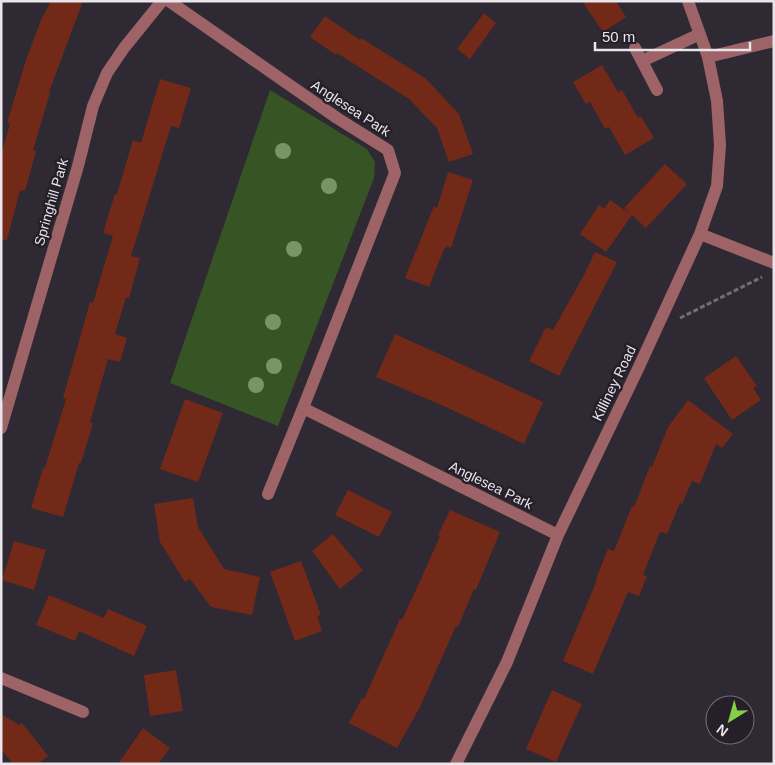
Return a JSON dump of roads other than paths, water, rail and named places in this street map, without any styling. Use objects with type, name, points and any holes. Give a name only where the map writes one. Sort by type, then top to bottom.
[{"type":"street","name":"Springhill Park","points":[[1,428],[75,175],[93,106],[107,73],[124,48],[162,1]]},
{"type":"street","name":"Anglesea Park","points":[[169,1],[337,118],[388,150],[395,173],[268,494]]},
{"type":"street","name":"Killiney Road","points":[[456,764],[507,662],[558,535],[657,330],[700,234],[716,186],[720,145],[717,101],[708,57],[688,1]]},
{"type":"street","points":[[642,61],[700,34]]},
{"type":"street","points":[[708,57],[774,41]]},
{"type":"street","points":[[635,48],[656,90]]},
{"type":"street","points":[[700,234],[774,263]]},
{"type":"street","name":"Anglesea Park","points":[[303,408],[558,535]]},
{"type":"street","points":[[1,678],[83,712]]}]
